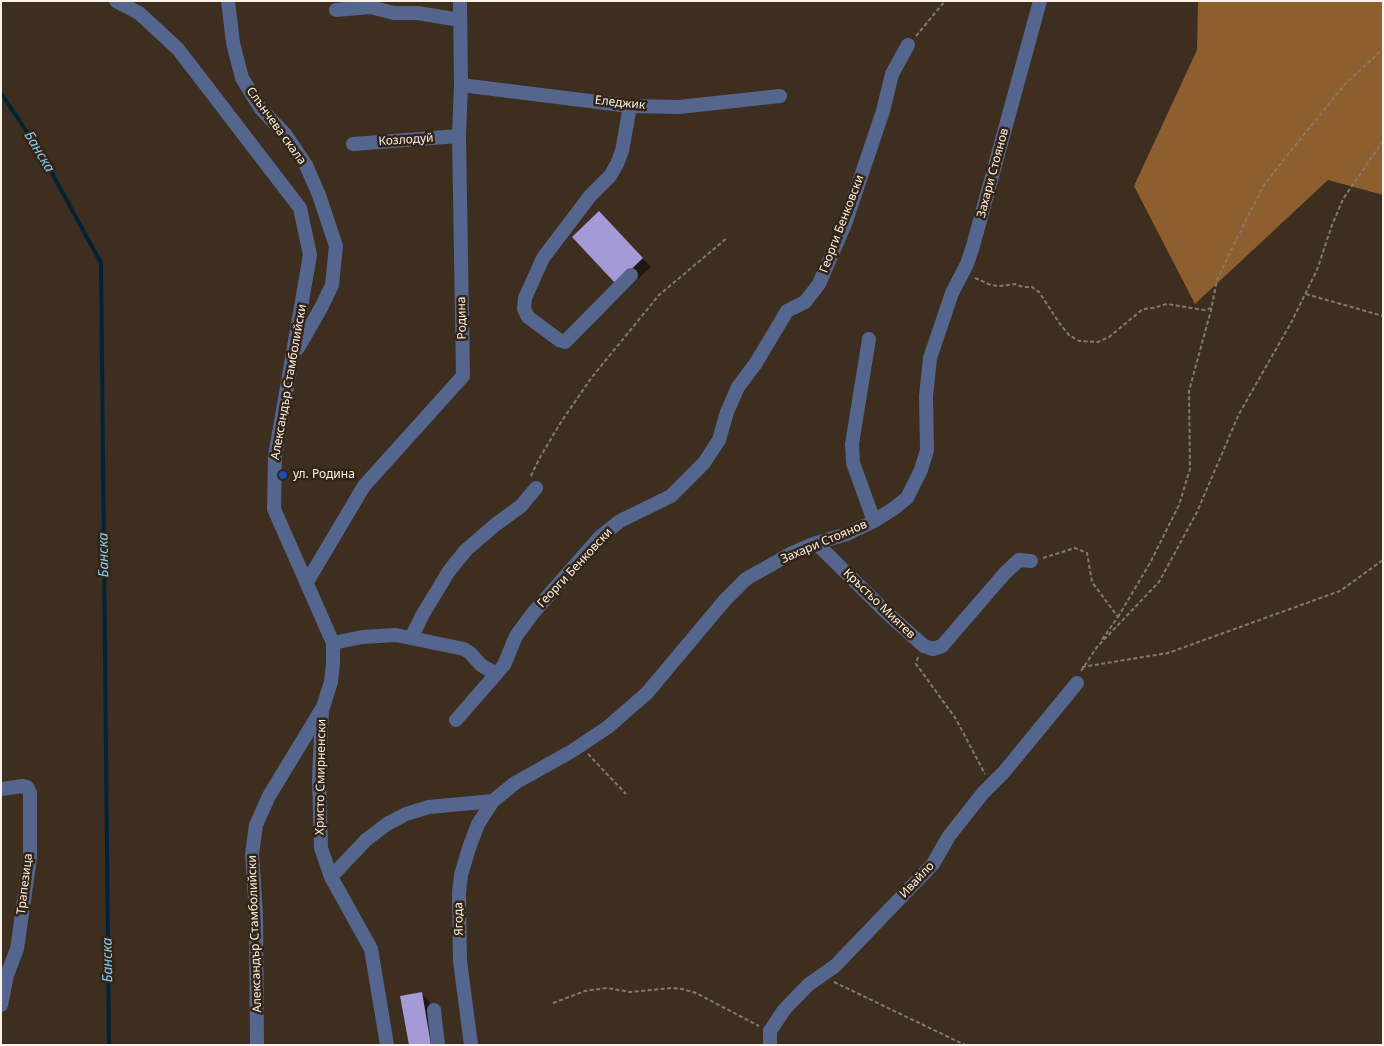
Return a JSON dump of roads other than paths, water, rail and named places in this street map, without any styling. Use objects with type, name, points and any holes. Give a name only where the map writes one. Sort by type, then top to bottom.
[{"type":"street","name":"Александър Стамболийски","points":[[116,1],[139,13],[178,50],[300,208],[310,255],[275,456],[274,509],[333,643],[333,663],[331,682],[322,707],[269,796],[256,825],[252,854],[256,913],[257,1045]]},
{"type":"street","name":"Слънчева скала","points":[[228,1],[233,43],[242,78],[261,109],[285,134],[306,165],[336,246],[332,285],[293,357]]},
{"type":"street","name":"Родина","points":[[307,582],[364,486],[462,376],[460,1]]},
{"type":"street","name":"Захари Стоянов","points":[[493,801],[515,784],[580,746],[608,727],[647,693],[725,600],[746,579],[790,554],[816,543],[847,534],[874,521],[907,498],[921,470],[927,450],[926,396],[930,358],[952,294],[964,270],[979,226],[1040,1]]},
{"type":"street","points":[[336,10],[370,7],[394,13],[428,14],[460,20]]},
{"type":"street","name":"Георги Бенковски","points":[[456,720],[504,665],[516,636],[533,613],[600,537],[620,521],[670,496],[704,463],[719,440],[727,412],[738,387],[756,363],[787,311],[805,302],[819,284],[845,224],[883,111],[892,74],[908,45]]},
{"type":"street","name":"Еледжик","points":[[461,85],[630,106],[679,107],[780,96]]},
{"type":"street","points":[[630,106],[618,164],[610,176],[590,196],[543,258],[526,298],[524,309],[528,317],[559,340],[565,342],[631,275]]},
{"type":"street","name":"Козлодуй","points":[[353,144],[460,136]]},
{"type":"street","points":[[869,339],[852,444],[853,463],[874,521]]},
{"type":"street","points":[[411,638],[423,614],[450,571],[466,550],[521,506],[536,488]]},
{"type":"street","name":"Кръстьо Миятев","points":[[816,543],[888,614],[924,646],[933,649],[942,646],[1005,573],[1019,560],[1032,561]]},
{"type":"street","points":[[333,643],[362,637],[396,635],[464,648],[481,665],[496,674]]},
{"type":"street","name":"Ивайло","points":[[770,1038],[784,1010],[808,985],[834,966],[933,864],[949,836],[983,793],[1004,772],[1077,683]]},
{"type":"street","name":"Христо Смирненски","points":[[322,707],[319,779],[321,848],[331,876],[371,949],[386,1045]]},
{"type":"street","name":"Трапезица","points":[[1,789],[23,786],[27,787],[30,793],[30,858],[17,949],[4,973],[1,1005]]},
{"type":"street","points":[[331,876],[366,840],[387,824],[406,814],[429,807],[493,801]]},
{"type":"street","name":"Ягода","points":[[471,1045],[460,961],[459,893],[461,875],[469,848],[478,824],[493,801]]},
{"type":"street","points":[[434,1010],[438,1045]]},
{"type":"waterway","name":"Банска","points":[[1,93],[41,153],[101,263],[109,1045]]},
{"type":"place","name":"ул. Родина","points":[[283,475]]}]
